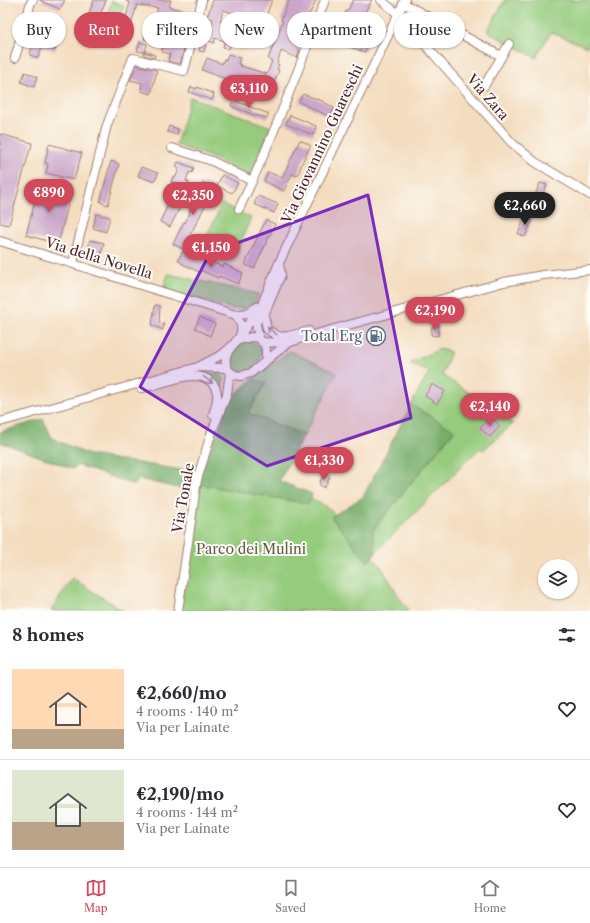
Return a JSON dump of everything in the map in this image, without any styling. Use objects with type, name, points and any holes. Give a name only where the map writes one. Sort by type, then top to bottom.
[{"type":"street","points":[[16,58],[31,2],[33,0]]},
{"type":"street","points":[[73,263],[107,125],[133,58],[184,72],[202,0]]},
{"type":"street","points":[[239,208],[252,181],[325,0]]},
{"type":"street","name":"Via Zara","points":[[381,0],[396,12]]},
{"type":"street","points":[[404,2],[501,56]]},
{"type":"street","name":"Via Giovannino Guareschi","points":[[399,12],[404,2]]},
{"type":"street","name":"Via Giovannino Guareschi","points":[[264,299],[279,262],[394,22]]},
{"type":"street","points":[[484,86],[509,44]]},
{"type":"street","name":"Via Zara","points":[[428,48],[512,143],[535,162],[590,195]]},
{"type":"street","points":[[172,148],[212,161],[252,181]]},
{"type":"street","name":"Via della Novella","points":[[0,241],[239,314],[253,322]]},
{"type":"street","points":[[279,262],[281,275],[264,315],[267,329],[274,334],[288,336],[353,320],[363,321]]},
{"type":"street","points":[[0,422],[198,367],[223,354],[234,344],[251,337],[260,340],[288,343],[517,279],[590,270]]},
{"type":"street","points":[[264,299],[258,307],[253,322],[260,340],[266,350],[266,361]]},
{"type":"street","points":[[226,394],[229,371],[225,360],[226,356],[242,333],[253,322],[264,299]]},
{"type":"street","points":[[242,333],[239,314],[247,313],[258,307]]},
{"type":"street","points":[[198,367],[219,367],[236,375],[243,375],[252,372],[288,343]]},
{"type":"street","points":[[116,390],[144,388],[187,376],[201,375],[211,381],[217,389],[217,402],[211,425],[211,434]]},
{"type":"street","points":[[226,394],[234,383],[243,375]]},
{"type":"street","name":"Via Tonale","points":[[178,611],[197,480],[211,434],[226,394]]},
{"type":"highlighted area","points":[[368,195],[411,418],[267,466],[140,387],[210,253]]},
{"type":"green space","points":[[505,0],[590,0],[590,39],[587,47],[551,32],[536,58],[487,31]]},
{"type":"green space","points":[[112,1],[124,6],[122,12],[108,12]]},
{"type":"green space","points":[[190,97],[271,127],[251,176],[208,156],[176,145]]},
{"type":"green space","points":[[222,204],[251,218],[234,257],[213,250],[200,250]]},
{"type":"green space","points":[[168,274],[259,294],[255,303],[246,308],[232,309],[163,288]]},
{"type":"green space","points":[[247,342],[258,345],[261,349],[260,358],[258,363],[253,367],[244,372],[239,372],[232,367],[230,363],[231,355],[239,346]]},
{"type":"green space","points":[[439,349],[451,352],[442,375],[488,405],[513,424],[483,450],[480,448],[375,553],[372,530],[454,431],[411,405],[429,372],[410,363]]},
{"type":"green space","points":[[290,351],[337,373],[304,435],[248,413],[265,383],[252,379]]},
{"type":"green space","points":[[207,374],[221,374],[224,378],[220,397],[214,379]]},
{"type":"green space","points":[[252,379],[266,383],[248,413],[304,435],[279,481],[312,494],[309,504],[203,485],[186,490],[139,479],[134,485],[77,465],[73,469],[0,442],[0,432],[43,419],[52,438],[89,455],[201,473],[231,398]]},
{"type":"green space","points":[[411,405],[454,430],[373,530],[375,553],[368,562],[331,517],[363,497]]},
{"type":"green space","name":"Parco dei Mulini","points":[[201,478],[312,499],[327,507],[379,564],[409,611],[180,611]]},
{"type":"green space","points":[[72,578],[123,611],[51,611]]},
{"type":"building","points":[[39,0],[65,0],[60,9]]},
{"type":"building","points":[[94,0],[106,0],[101,12],[89,12]]},
{"type":"building","points":[[171,0],[169,7],[189,12],[156,12],[158,8],[137,5],[134,15],[134,12],[127,12],[130,3],[126,1]]},
{"type":"building","points":[[213,0],[272,0],[268,12],[230,12],[223,10],[222,12],[220,12],[220,40],[215,38],[214,43],[212,42],[212,12],[209,12]]},
{"type":"building","points":[[289,0],[316,0],[310,12],[287,12],[287,48],[298,48],[300,50],[297,58],[281,51],[277,64],[279,65],[277,69],[279,70],[274,83],[268,81],[263,94],[241,90],[242,85],[202,70],[207,58],[222,64],[224,59],[226,60],[228,54],[240,58],[238,64],[241,65],[240,66],[267,74],[272,61],[268,59],[272,48],[279,48],[279,31],[283,21],[281,20]]},
{"type":"building","points":[[353,0],[372,0],[365,12],[346,12],[347,9],[348,10]]},
{"type":"building","points":[[140,42],[142,43],[142,48],[146,48],[145,52],[155,55],[154,58],[144,55],[144,52],[137,51]]},
{"type":"building","points":[[32,48],[42,48],[38,58],[30,55]]},
{"type":"building","points":[[45,48],[56,48],[55,51]]},
{"type":"building","points":[[163,48],[184,48],[180,64],[168,61],[170,54],[162,52]]},
{"type":"building","points":[[200,48],[205,48],[204,52],[199,51]]},
{"type":"building","points":[[352,48],[366,48],[365,52]]},
{"type":"building","points":[[136,65],[157,70],[151,94],[141,91],[142,83],[130,80]]},
{"type":"building","points":[[25,72],[37,77],[34,87],[21,82]]},
{"type":"building","points":[[191,87],[197,89],[197,87],[214,94],[212,100],[189,92]]},
{"type":"building","points":[[303,94],[322,101],[334,108],[330,117],[299,102]]},
{"type":"building","points":[[233,100],[269,114],[267,118],[251,114],[231,106]]},
{"type":"building","points":[[290,115],[316,126],[313,135],[286,124]]},
{"type":"building","points":[[169,126],[178,129],[177,135],[167,132]]},
{"type":"building","points":[[0,134],[32,143],[9,225],[0,223]]},
{"type":"building","points":[[300,140],[310,145],[310,147],[297,176],[292,174],[284,191],[264,181],[268,172],[282,178]]},
{"type":"building","points":[[49,144],[82,153],[74,180],[46,173],[48,164],[45,163]]},
{"type":"building","points":[[111,161],[119,164],[108,205],[100,202]]},
{"type":"building","points":[[178,162],[194,168],[192,173],[189,172],[186,181],[189,182],[187,187],[171,182],[173,177],[176,177],[179,168],[176,167]]},
{"type":"building","points":[[141,167],[158,173],[156,179],[154,179],[154,181],[138,176]]},
{"type":"building","points":[[222,175],[238,183],[232,193],[217,186]]},
{"type":"building","points":[[43,182],[72,190],[58,244],[26,235],[38,190],[41,191]]},
{"type":"building","points":[[203,182],[213,187],[183,249],[173,244],[190,213],[189,212],[193,202],[195,203]]},
{"type":"building","points":[[540,183],[547,185],[536,207],[531,205]]},
{"type":"building","points":[[173,194],[184,199],[170,227],[160,222]]},
{"type":"building","points":[[258,196],[278,204],[274,213],[254,204]]},
{"type":"building","points":[[96,214],[110,217],[106,232],[93,228]]},
{"type":"building","points":[[526,214],[532,216],[532,220],[525,237],[518,234]]},
{"type":"building","points":[[266,220],[275,224],[254,269],[246,265],[246,262]]},
{"type":"building","points":[[90,240],[104,243],[100,258],[87,254]]},
{"type":"building","points":[[183,251],[204,261],[206,259],[223,267],[224,264],[243,273],[238,284],[219,276],[218,278],[200,270],[199,272],[181,263],[178,260]]},
{"type":"building","points":[[155,305],[160,306],[159,322],[164,323],[163,330],[152,325]]},
{"type":"building","points":[[200,317],[215,324],[210,336],[195,328]]},
{"type":"building","points":[[434,325],[439,325],[438,336],[431,335],[432,327],[434,327]]},
{"type":"building","points":[[432,384],[445,391],[437,404],[425,396]]},
{"type":"building","points":[[491,417],[500,426],[490,437],[480,428]]},
{"type":"building","points":[[324,474],[330,477],[324,488],[319,484]]},
{"type":"place","name":"Total Erg","points":[[376,336]]}]
